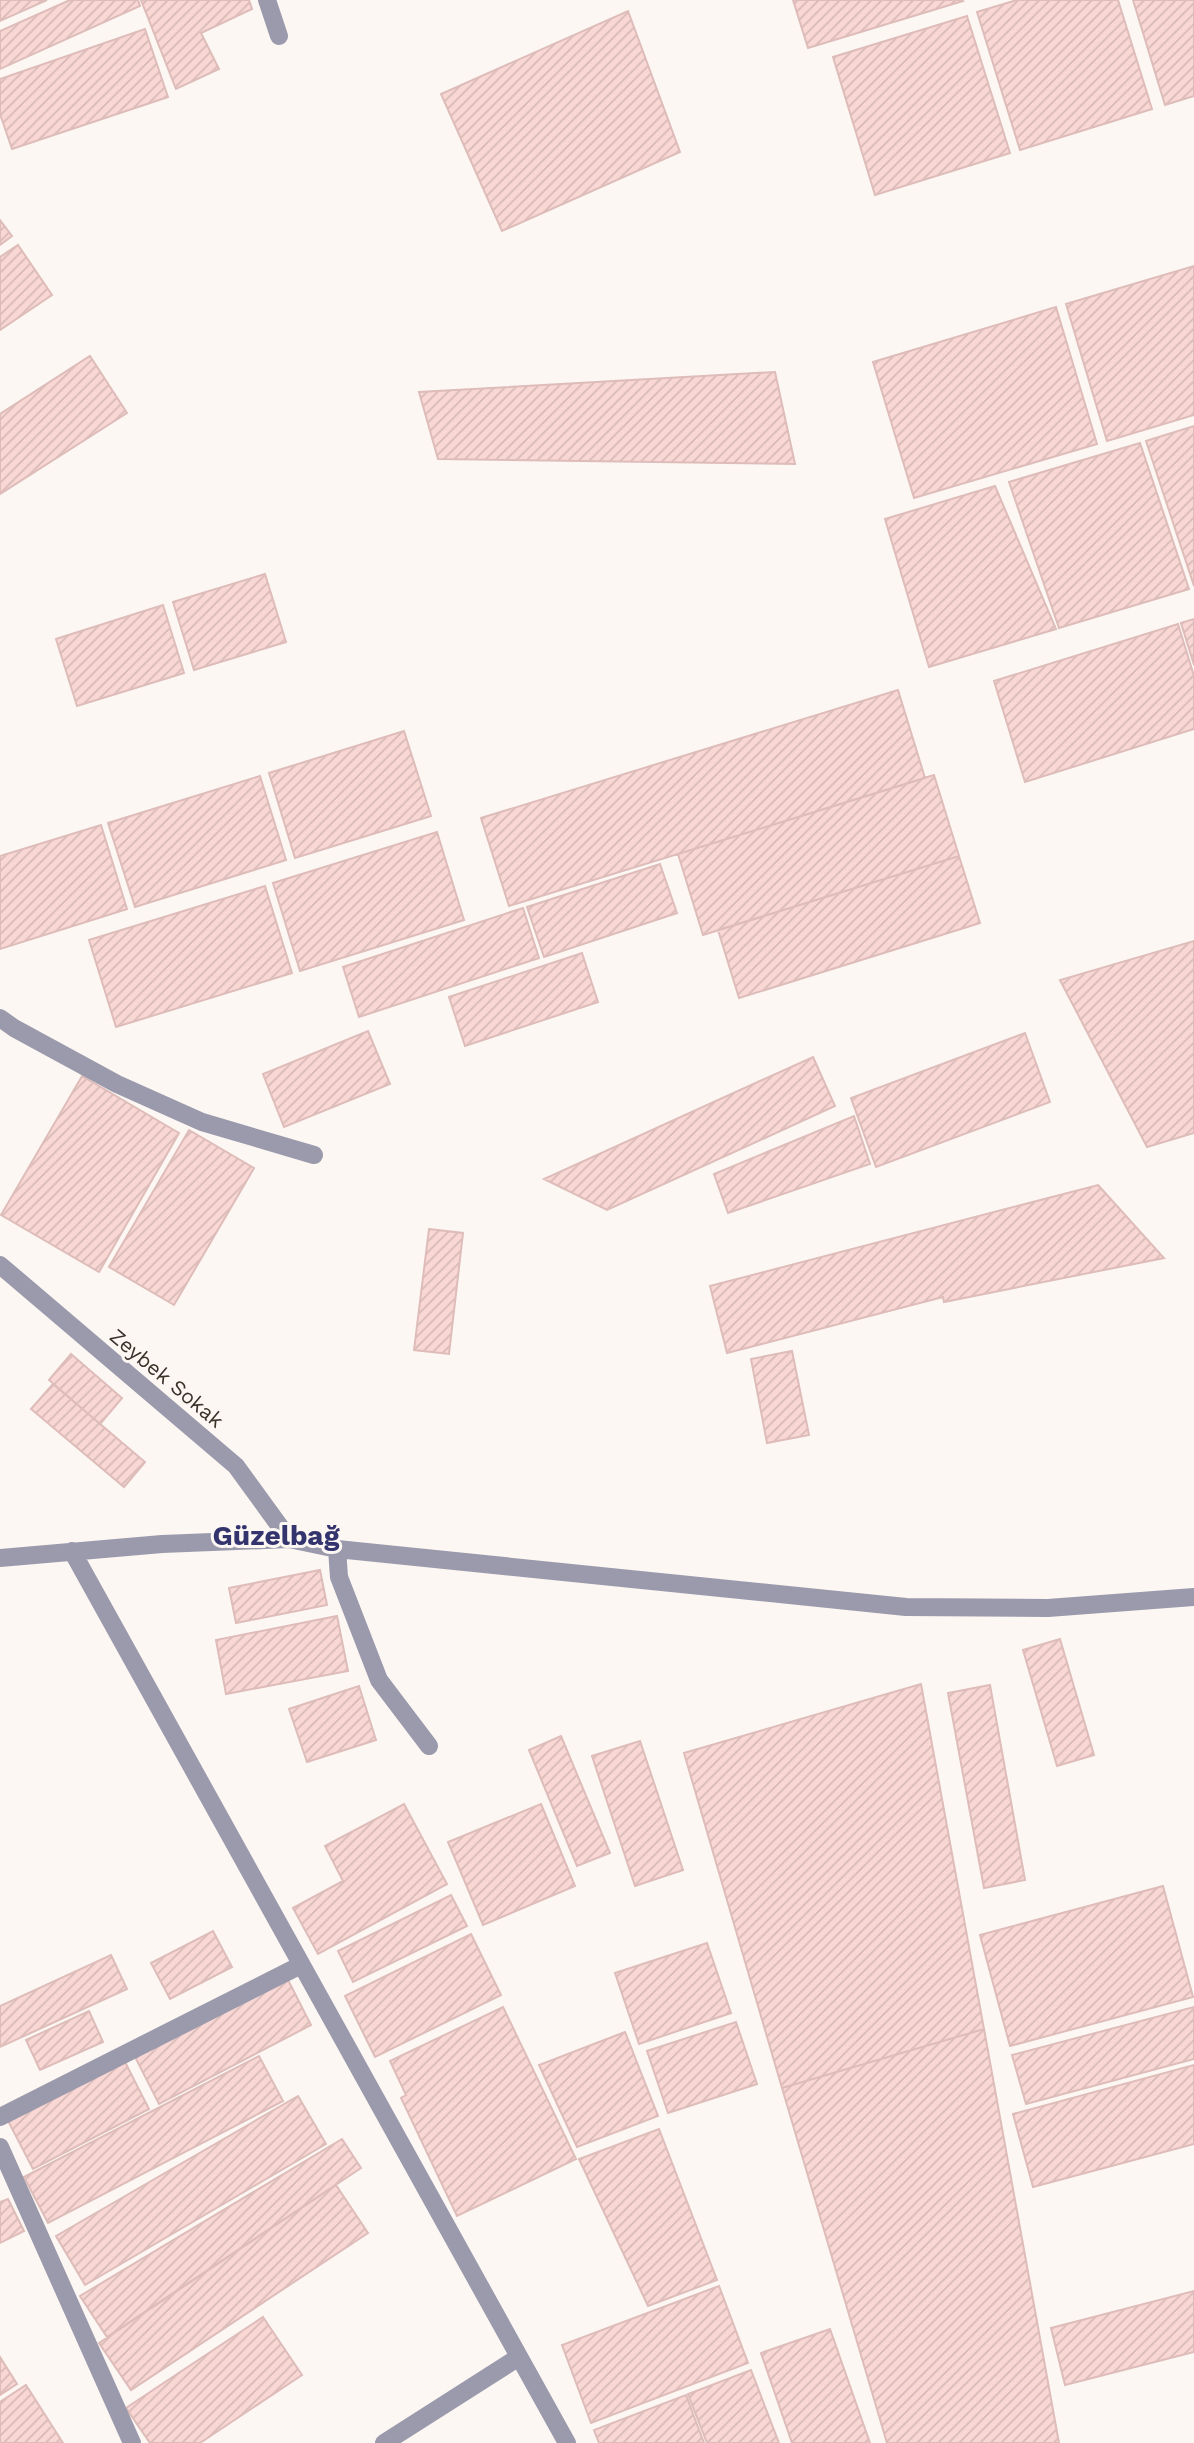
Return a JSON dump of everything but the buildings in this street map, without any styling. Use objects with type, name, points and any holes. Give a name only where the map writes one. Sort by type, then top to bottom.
[{"type":"street","points":[[267,0],[279,36]]},
{"type":"street","points":[[0,1018],[117,1084],[202,1122],[314,1155]]},
{"type":"street","name":"Zeybek Sokak","points":[[0,1265],[236,1466],[289,1539]]},
{"type":"street","points":[[0,1558],[162,1544],[289,1539],[337,1549],[906,1607],[1048,1608],[1194,1597]]},
{"type":"street","points":[[337,1549],[339,1577],[379,1680],[429,1746]]},
{"type":"street","points":[[72,1551],[567,2443]]},
{"type":"street","points":[[0,2117],[301,1965]]},
{"type":"street","points":[[0,2147],[132,2443]]},
{"type":"street","points":[[384,2443],[519,2357]]},
{"type":"district","name":"Güzelbağ","points":[[276,1535]]}]
